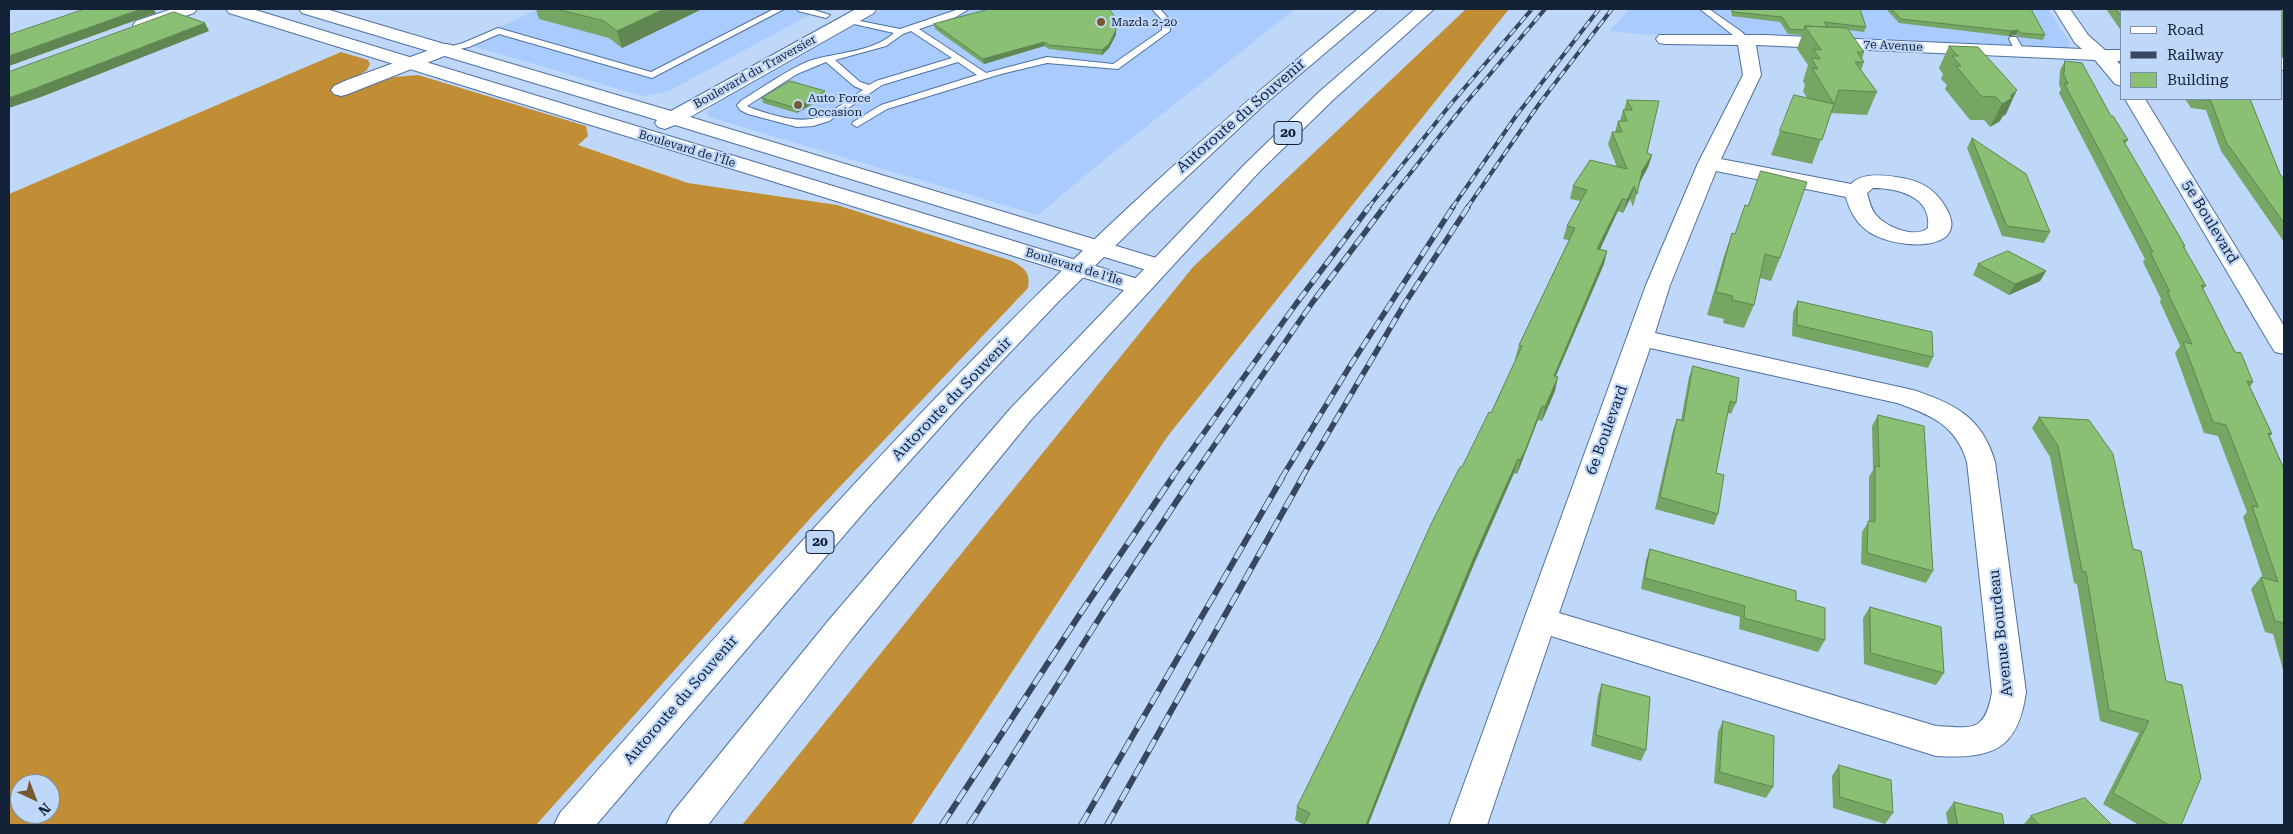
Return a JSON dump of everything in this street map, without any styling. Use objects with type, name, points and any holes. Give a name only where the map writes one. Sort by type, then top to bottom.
[{"type":"main road","points":[[125,32],[188,9]]},
{"type":"main road","name":"Boulevard de l'Île","points":[[235,9],[1139,287]]},
{"type":"main road","name":"Boulevard de l'Île","points":[[308,9],[446,48],[1158,266]]},
{"type":"main road","name":"Boulevard du Traversier","points":[[631,132],[838,15],[868,9]]},
{"type":"main road","name":"Autoroute du Souvenir","points":[[573,825],[720,654],[962,388],[1100,247],[1223,130],[1368,9]]},
{"type":"main road","name":"20","points":[[685,825],[782,701],[953,493],[1020,415],[1158,266],[1296,124],[1363,62],[1425,9]]},
{"type":"main road","points":[[2062,9],[2081,39],[2101,55],[2120,78]]},
{"type":"main road","name":"7e Avenue","points":[[1665,39],[2017,46],[2120,56]]},
{"type":"main road","name":"6e Boulevard","points":[[1468,825],[1658,285],[1709,164],[1752,75],[1752,66],[1746,40]]},
{"type":"main road","points":[[341,90],[384,71],[412,64],[446,48]]},
{"type":"main road","name":"5e Boulevard","points":[[2136,100],[2284,346]]},
{"type":"main road","points":[[1709,164],[1856,192]]},
{"type":"main road","name":"Avenue Bourdeau","points":[[1539,619],[1936,741],[1964,743],[1984,740],[2000,728],[2007,712],[2009,692],[1981,462],[1978,446],[1970,434],[1958,422],[1941,411],[1902,396],[1640,338]]},
{"type":"lane","points":[[446,48],[466,45],[498,31],[652,75],[780,9]]},
{"type":"lane","points":[[801,9],[838,15],[900,32]]},
{"type":"lane","points":[[959,59],[879,83],[824,118],[809,124],[797,124],[751,112],[743,108],[742,105],[811,64],[892,40],[900,32],[953,15],[965,9]]},
{"type":"lane","points":[[857,124],[884,107],[984,76],[1053,59],[1115,67],[1166,31],[1166,20],[1156,9]]},
{"type":"lane","points":[[1704,9],[1710,16],[1746,40]]},
{"type":"lane","points":[[914,28],[984,76]]},
{"type":"lane","points":[[828,59],[857,84],[870,89]]},
{"type":"shaded area","points":[[539,9],[820,9],[669,91],[643,96],[476,47],[474,44],[479,36]]},
{"type":"shaded area","points":[[882,9],[1295,9],[1099,164],[1038,215],[709,117],[707,113],[711,106]]},
{"type":"shaded area","points":[[1466,9],[1509,9],[1167,437],[911,825],[742,825],[1193,267]]},
{"type":"shaded area","points":[[1629,9],[2048,9],[2070,43],[2069,47],[2065,49],[1829,39],[1639,34],[1610,31]]},
{"type":"shaded area","points":[[341,52],[368,60],[370,64],[367,70],[349,81],[418,75],[586,126],[588,136],[578,145],[688,183],[837,205],[1012,261],[1026,271],[1029,283],[1028,288],[815,513],[536,825],[9,825],[9,194]]},
{"type":"building","points":[[85,9],[141,9],[9,56],[9,35]]},
{"type":"building","points":[[557,9],[664,9],[617,31],[604,21]]},
{"type":"building","points":[[990,9],[1109,9],[1115,17],[1116,30],[1109,44],[1102,50],[1049,45],[1044,42],[983,59],[934,24]]},
{"type":"building","points":[[1733,9],[1860,9],[1866,27],[1824,22],[1828,27],[1805,26],[1804,30],[1790,29],[1782,17],[1733,12]]},
{"type":"building","points":[[1892,9],[2031,9],[2045,35],[2021,33],[2018,30],[2011,31],[1901,19]]},
{"type":"building","points":[[2116,9],[2156,10],[2120,10],[2120,14]]},
{"type":"building","points":[[2256,9],[2284,9],[2284,50],[2283,10]]},
{"type":"building","points":[[174,12],[205,23],[9,98],[9,72]]},
{"type":"building","points":[[1805,26],[1847,28],[1864,52],[1857,52],[1864,62],[1855,62],[1877,92],[1839,90],[1834,104],[1812,68],[1818,69],[1811,58],[1820,59],[1813,49],[1821,50]]},
{"type":"building","points":[[1949,46],[1978,47],[2017,90],[2010,96],[2012,98],[2002,104],[1996,97],[1981,96],[1956,66],[1961,66],[1952,56],[1958,56]]},
{"type":"building","points":[[2065,61],[2082,63],[2111,116],[2113,116],[2128,140],[2123,140],[2185,246],[2183,246],[2206,286],[2201,285],[2235,352],[2241,353],[2253,382],[2247,381],[2272,434],[2268,433],[2284,469],[2284,626],[2283,623],[2275,621],[2261,577],[2278,582],[2252,506],[2258,507],[2226,425],[2213,422],[2183,342],[2192,344],[2167,291],[2170,292],[2150,252],[2153,252],[2064,83],[2068,84],[2064,75]]},
{"type":"building","points":[[790,81],[825,91],[796,108],[762,98]]},
{"type":"building","points":[[1794,95],[1834,104],[1822,140],[1780,131]]},
{"type":"building","points":[[1627,100],[1659,101],[1647,153],[1652,155],[1642,171],[1637,194],[1634,186],[1627,200],[1622,199],[1597,249],[1607,251],[1554,376],[1558,377],[1545,407],[1542,406],[1525,451],[1520,460],[1518,459],[1477,550],[1420,687],[1366,825],[1304,825],[1310,813],[1297,807],[1381,636],[1431,524],[1489,412],[1491,413],[1522,346],[1519,345],[1575,228],[1567,226],[1587,190],[1573,186],[1590,160],[1627,169],[1612,132],[1622,132],[1618,121],[1627,121],[1623,110],[1632,110]]},
{"type":"building","points":[[2204,100],[2250,100],[2284,180],[2284,223],[2226,142],[2211,101]]},
{"type":"building","points":[[1972,138],[2026,174],[2050,232],[2007,226]]},
{"type":"building","points":[[1761,171],[1807,182],[1780,258],[1765,254],[1754,305],[1732,300],[1733,296],[1716,292],[1732,233],[1735,234],[1745,205],[1748,206]]},
{"type":"building","points":[[2008,251],[2046,271],[2015,284],[1978,264]]},
{"type":"building","points":[[1798,301],[1932,332],[1933,357],[1797,325]]},
{"type":"building","points":[[1693,366],[1739,378],[1736,403],[1730,401],[1716,473],[1724,475],[1718,514],[1660,497],[1677,419],[1683,421]]},
{"type":"building","points":[[1878,415],[1924,426],[1933,571],[1867,553],[1868,521],[1875,522],[1875,466],[1879,467]]},
{"type":"building","points":[[2039,417],[2089,420],[2113,454],[2133,549],[2141,551],[2166,681],[2182,685],[2201,778],[2181,825],[2169,825],[2113,793],[2149,721],[2109,710],[2086,572],[2082,571],[2058,446]]},
{"type":"building","points":[[1650,549],[1796,591],[1796,600],[1825,608],[1825,640],[1744,618],[1745,606],[1645,578]]},
{"type":"building","points":[[1870,607],[1941,627],[1944,673],[1871,653]]},
{"type":"building","points":[[1602,684],[1650,697],[1646,750],[1596,735]]},
{"type":"building","points":[[1723,721],[1774,736],[1773,787],[1720,772]]},
{"type":"building","points":[[1839,765],[1891,780],[1893,813],[1840,797]]},
{"type":"building","points":[[2085,798],[2112,825],[2040,825],[2031,816]]},
{"type":"building","points":[[1954,802],[2002,814],[2004,825],[1958,825]]},
{"type":"railway","points":[[1368,208],[1450,105],[1532,9]]},
{"type":"railway","points":[[1383,208],[1464,105],[1545,9]]},
{"type":"railway","points":[[1452,208],[1516,116],[1599,9]]},
{"type":"railway","points":[[1467,208],[1539,104],[1612,9]]},
{"type":"railway","points":[[1171,479],[1296,304],[1369,207]]},
{"type":"railway","points":[[1191,479],[1312,303],[1384,207]]},
{"type":"railway","points":[[1281,479],[1350,366],[1453,207]]},
{"type":"railway","points":[[1301,479],[1405,303],[1468,207]]},
{"type":"railway","points":[[942,825],[1080,614],[1172,478]]},
{"type":"railway","points":[[969,825],[1102,614],[1192,478]]},
{"type":"railway","points":[[1081,825],[1282,478]]},
{"type":"railway","points":[[1107,825],[1302,478]]},
{"type":"place","name":"Mazda 2-20","points":[[1101,22]]},
{"type":"place","name":"Auto Force Occasion","points":[[798,105]]}]
